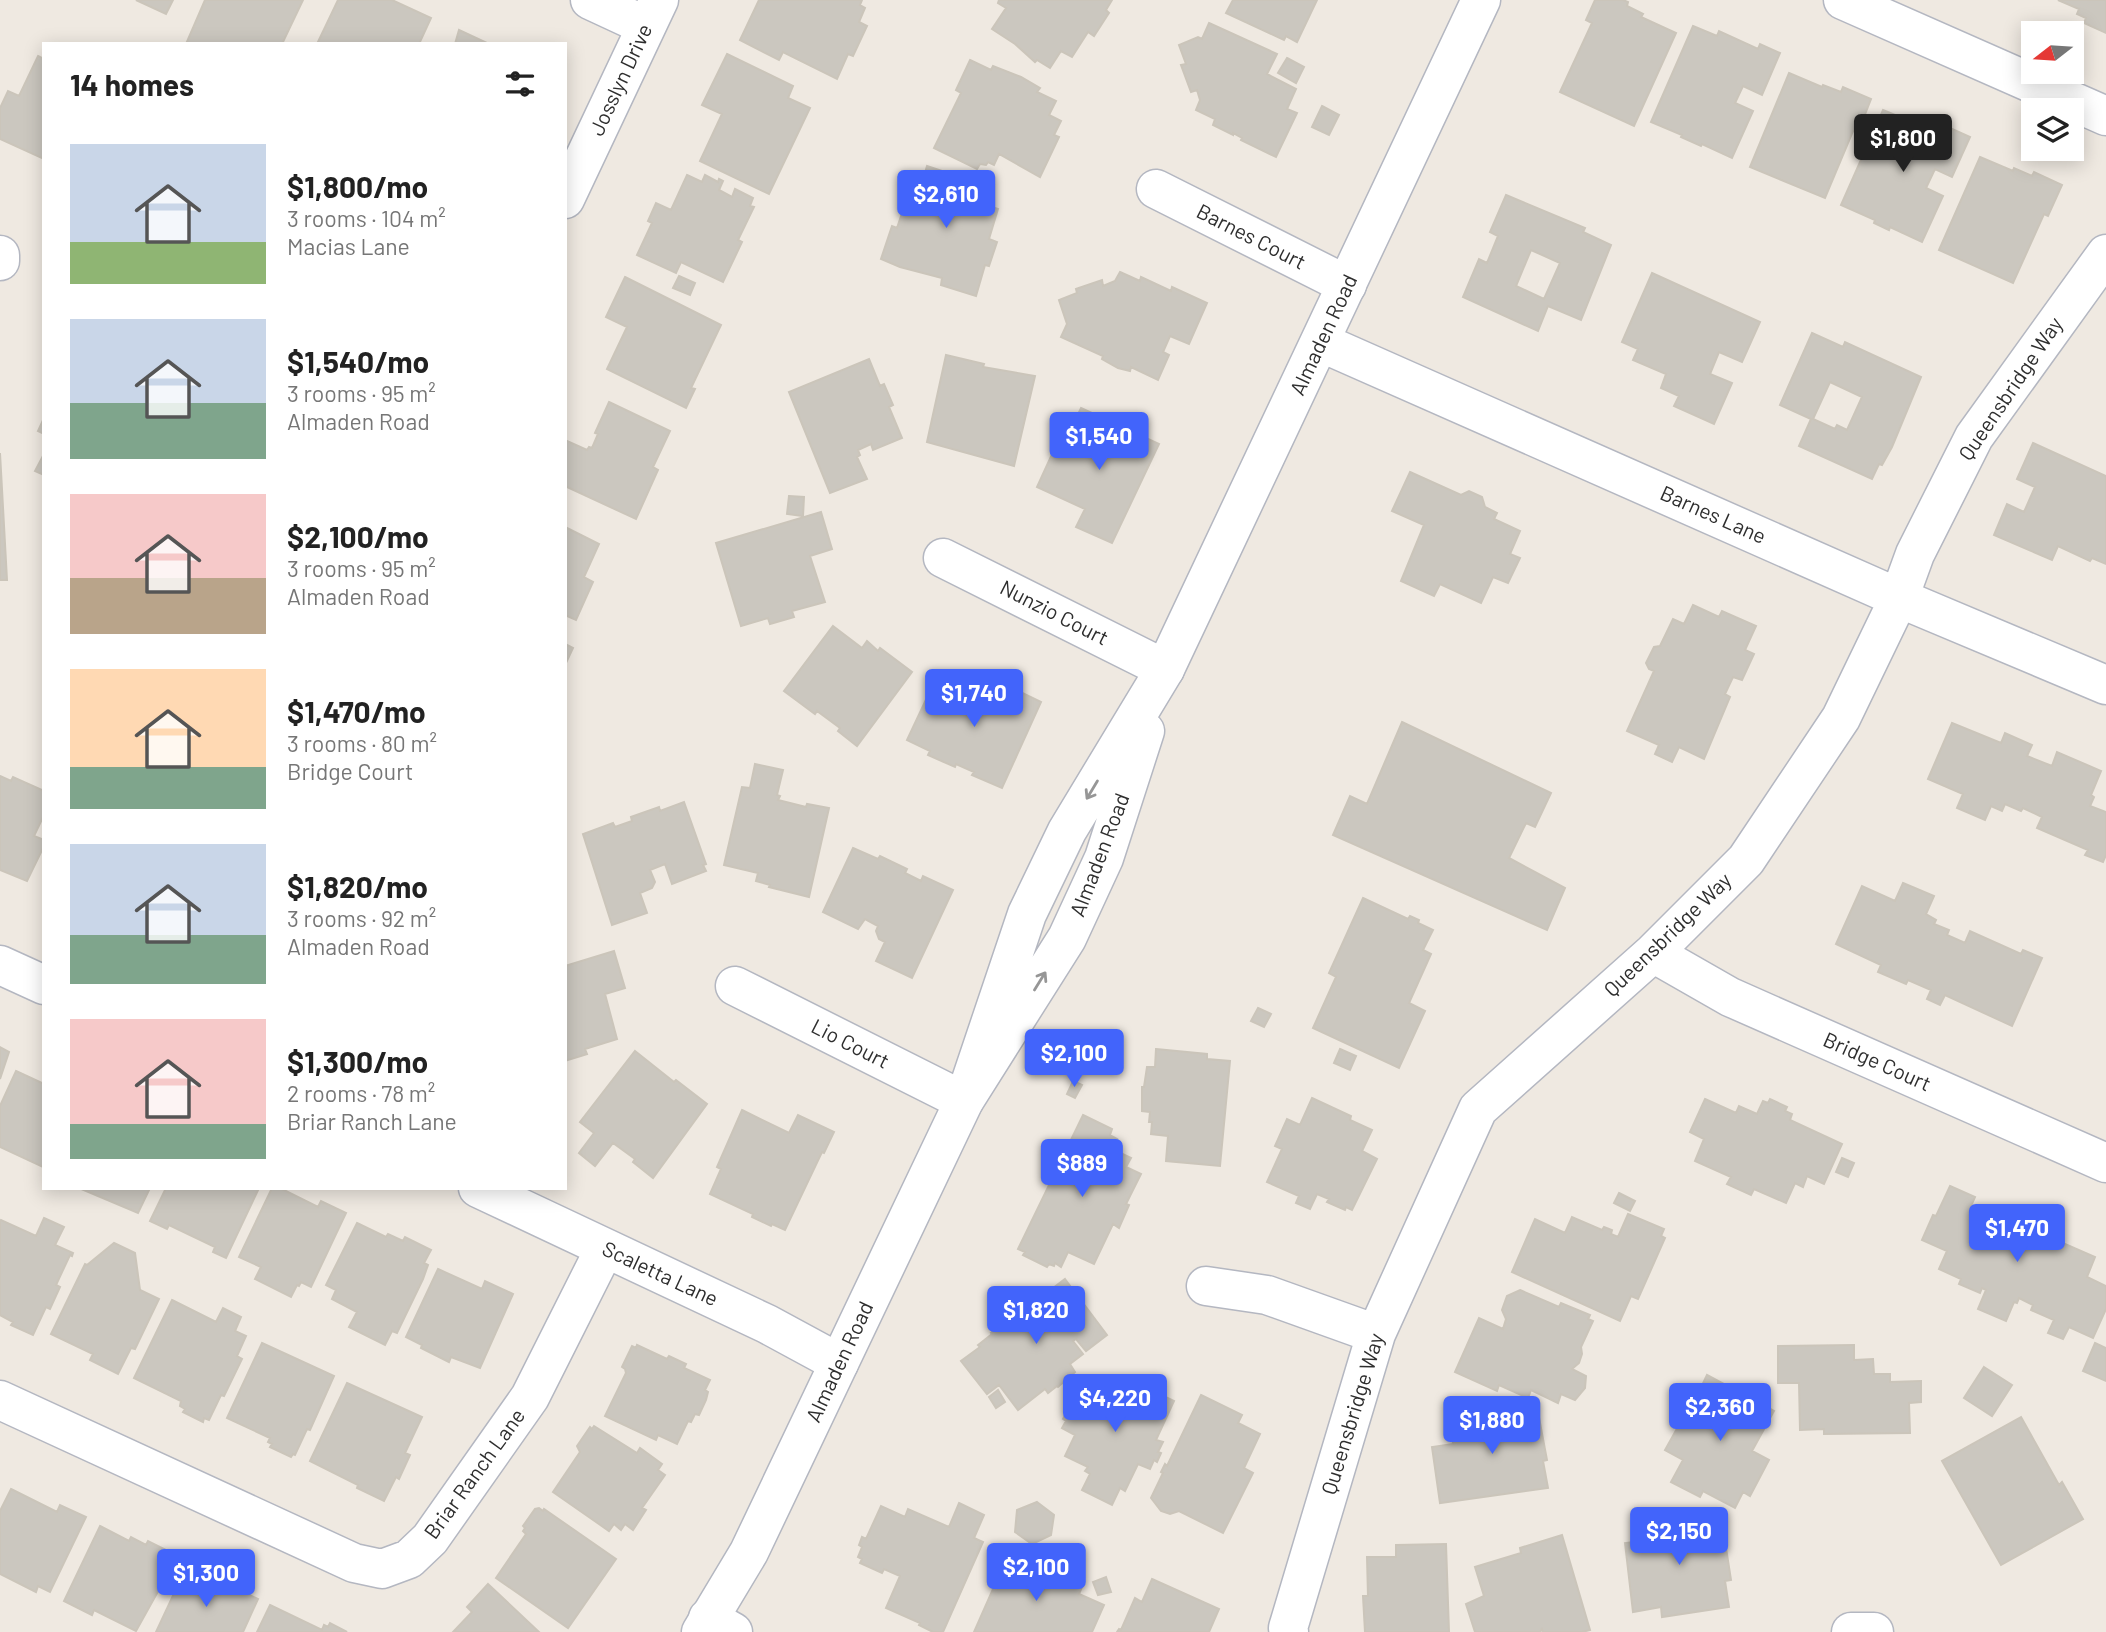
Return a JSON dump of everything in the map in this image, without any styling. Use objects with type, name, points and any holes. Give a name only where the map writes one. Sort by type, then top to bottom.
[{"type":"street","points":[[590,0],[652,13]]},
{"type":"street","name":"Almaden Road","points":[[710,1629],[750,1552],[964,1101],[1027,914],[1067,831],[1165,669],[1481,0]]},
{"type":"street","points":[[1843,0],[2106,116]]},
{"type":"street","name":"Josslyn Drive","points":[[567,195],[652,13]]},
{"type":"street","name":"Barnes Court","points":[[1156,189],[1347,285]]},
{"type":"street","name":"Queensbridge Way","points":[[1289,1632],[1292,1614],[1376,1334],[1478,1109],[1653,953],[1746,860],[1841,718],[1899,598],[1915,554],[1974,438],[2106,254]]},
{"type":"street","points":[[0,255],[0,261]]},
{"type":"street","name":"Barnes Lane","points":[[1320,342],[1899,598],[2106,685]]},
{"type":"street","name":"Nunzio Court","points":[[943,558],[1165,669]]},
{"type":"street","name":"Bridge Court","points":[[1653,953],[1730,997],[2106,1163]]},
{"type":"street","points":[[0,965],[42,984]]},
{"type":"street","name":"Lio Court","points":[[735,986],[964,1101]]},
{"type":"street","name":"Scaletta Lane","points":[[482,1190],[767,1324],[839,1363]]},
{"type":"street","name":"Briar Ranch Lane","points":[[0,1400],[354,1563],[382,1569],[409,1559],[430,1539],[530,1397],[605,1248]]},
{"type":"street","points":[[1206,1286],[1266,1295],[1376,1334]]},
{"type":"street","points":[[1851,1632],[1874,1632]]},
{"type":"building","points":[[136,0],[173,0],[166,14]]},
{"type":"building","points":[[205,0],[303,0],[283,42],[187,42]]},
{"type":"building","points":[[338,0],[392,0],[431,18],[420,42],[318,42]]},
{"type":"building","points":[[759,0],[862,0],[860,5],[865,8],[859,22],[867,26],[853,56],[848,54],[837,79],[783,52],[779,60],[740,40]]},
{"type":"building","points":[[999,0],[1112,0],[1106,10],[1109,13],[1094,36],[1088,32],[1072,57],[1061,51],[1050,68],[1037,60],[1035,62],[1015,44],[992,29],[1006,8],[998,3]]},
{"type":"building","points":[[1233,0],[1317,0],[1297,42],[1286,36],[1284,40],[1226,13]]},
{"type":"building","points":[[1595,0],[1628,2],[1627,6],[1643,14],[1641,17],[1676,33],[1634,126],[1560,92],[1592,23],[1586,20]]},
{"type":"building","points":[[2058,0],[2106,0],[2106,33],[2084,23],[2086,18],[2077,14],[2079,9]]},
{"type":"building","points":[[1209,23],[1277,54],[1267,74],[1296,89],[1287,109],[1297,113],[1276,157],[1213,125],[1215,119],[1196,110],[1200,100],[1197,90],[1191,92],[1181,65],[1186,64],[1179,45],[1198,37],[1202,39]]},
{"type":"building","points":[[1693,26],[1717,36],[1719,31],[1758,49],[1760,44],[1780,53],[1762,95],[1743,86],[1735,103],[1753,111],[1732,158],[1651,122]]},
{"type":"building","points":[[459,30],[485,42],[456,42]]},
{"type":"building","points":[[727,54],[793,86],[788,98],[810,108],[769,194],[700,161],[722,114],[702,105]]},
{"type":"building","points":[[38,56],[42,58],[42,158],[0,139],[0,108],[8,91],[19,96]]},
{"type":"building","points":[[1287,58],[1304,67],[1296,83],[1278,73]]},
{"type":"building","points":[[970,60],[991,70],[993,66],[1021,77],[1040,88],[1037,92],[1056,101],[1049,115],[1061,121],[1054,135],[1059,137],[1040,177],[999,154],[994,165],[988,162],[986,165],[980,164],[977,169],[934,148],[961,93],[956,90]]},
{"type":"building","points":[[1789,73],[1822,87],[1823,85],[1841,92],[1843,87],[1871,99],[1858,132],[1853,131],[1825,198],[1750,167]]},
{"type":"building","points":[[1322,106],[1339,115],[1329,135],[1312,127]]},
{"type":"building","points":[[1883,110],[1945,134],[1948,127],[1970,137],[1952,177],[1935,169],[1926,188],[1943,196],[1922,242],[1890,227],[1889,230],[1874,223],[1875,220],[1841,205]]},
{"type":"building","points":[[1980,157],[2013,171],[2014,168],[2032,176],[2034,172],[2062,185],[2048,216],[2044,214],[2013,283],[1939,250]]},
{"type":"building","points":[[927,166],[954,175],[954,172],[969,177],[970,175],[994,185],[988,206],[998,209],[989,239],[997,242],[989,266],[985,265],[976,296],[941,285],[942,278],[881,259],[892,226],[897,228],[903,197],[908,195],[910,187],[920,190]]},
{"type":"building","points":[[687,175],[702,182],[705,175],[718,182],[719,179],[723,181],[719,190],[732,197],[735,189],[753,198],[750,206],[754,207],[738,240],[742,242],[723,282],[681,262],[676,273],[637,255],[652,223],[648,221],[656,203],[671,210]]},
{"type":"building","points":[[1506,195],[1585,228],[1583,232],[1611,245],[1581,320],[1548,306],[1538,331],[1463,297],[1479,259],[1487,263],[1498,236],[1490,232]],"holes":[[[1531,250],[1560,263],[1544,299],[1516,286]]]},
{"type":"building","points":[[1120,272],[1140,281],[1141,277],[1171,291],[1172,287],[1207,303],[1189,344],[1170,336],[1163,352],[1169,355],[1158,380],[1131,367],[1130,371],[1118,368],[1102,359],[1103,356],[1061,337],[1067,324],[1059,300],[1077,293],[1076,289],[1102,280],[1103,286],[1115,281]]},
{"type":"building","points":[[1652,273],[1760,322],[1742,362],[1719,352],[1710,374],[1732,383],[1714,424],[1674,406],[1679,396],[1661,388],[1666,374],[1633,360],[1638,349],[1622,342]]},
{"type":"building","points":[[679,276],[695,283],[690,295],[673,288]]},
{"type":"building","points":[[625,277],[721,325],[691,388],[695,389],[686,408],[607,369],[627,327],[606,317]]},
{"type":"building","points":[[1812,333],[1843,347],[1845,342],[1921,377],[1892,447],[1872,479],[1799,446],[1811,419],[1780,405]],"holes":[[[1830,382],[1862,397],[1847,430],[1837,425],[1835,429],[1813,419]]]},
{"type":"building","points":[[946,355],[984,364],[983,367],[1035,376],[1014,466],[927,442]]},
{"type":"building","points":[[869,359],[880,386],[884,384],[893,405],[889,407],[902,438],[873,450],[871,444],[858,450],[860,455],[857,457],[867,479],[830,493],[789,392]]},
{"type":"building","points":[[609,402],[670,431],[653,467],[658,470],[636,519],[567,487],[567,441],[587,450],[592,448],[598,434],[595,433]]},
{"type":"building","points":[[1081,408],[1159,444],[1112,543],[1076,527],[1085,509],[1037,487],[1053,452],[1056,452],[1066,431],[1069,433]]},
{"type":"building","points":[[2033,443],[2106,476],[2106,564],[2092,558],[2090,561],[2058,546],[2052,560],[1994,535],[2007,504],[2024,512],[2035,487],[2017,479]]},
{"type":"building","points":[[0,453],[7,580],[0,580]]},
{"type":"building","points":[[42,458],[42,474],[35,471]]},
{"type":"building","points":[[1410,472],[1461,495],[1469,491],[1482,497],[1485,507],[1497,513],[1494,519],[1520,531],[1510,554],[1520,558],[1508,583],[1493,577],[1481,603],[1440,584],[1434,596],[1401,581],[1424,525],[1392,511]]},
{"type":"building","points":[[789,496],[804,497],[803,516],[787,514]]},
{"type":"building","points":[[821,512],[832,549],[810,556],[825,602],[792,611],[794,617],[770,624],[768,618],[741,626],[716,543]]},
{"type":"building","points":[[567,528],[599,544],[584,577],[593,582],[576,620],[567,616]]},
{"type":"building","points":[[1693,605],[1719,617],[1722,611],[1756,626],[1745,650],[1754,654],[1742,680],[1733,677],[1725,694],[1730,697],[1704,759],[1679,747],[1672,762],[1655,754],[1659,745],[1627,731],[1654,671],[1649,669],[1646,663],[1654,647],[1660,646],[1673,619],[1684,624]]},
{"type":"building","points":[[833,626],[862,648],[867,641],[878,651],[880,648],[912,672],[857,746],[838,731],[840,728],[817,711],[815,714],[784,691]]},
{"type":"building","points":[[567,645],[573,648],[567,661]]},
{"type":"building","points":[[938,674],[974,691],[969,703],[980,708],[984,702],[990,700],[997,703],[1006,685],[1041,702],[1002,788],[972,775],[974,772],[928,755],[930,751],[907,740]]},
{"type":"building","points":[[1402,722],[1551,793],[1535,827],[1526,823],[1509,858],[1565,888],[1547,930],[1333,835],[1350,796],[1367,804]]},
{"type":"building","points":[[1952,723],[2001,743],[2005,733],[2032,745],[2027,756],[2052,766],[2057,752],[2101,771],[2091,795],[2094,797],[2090,806],[2106,812],[2106,855],[2103,862],[2085,855],[2088,850],[2037,828],[2042,817],[2023,808],[2021,811],[2005,804],[2002,811],[1991,806],[1985,820],[1957,808],[1963,794],[1928,779]]},
{"type":"building","points":[[755,764],[783,770],[778,800],[806,807],[807,804],[829,808],[809,897],[769,887],[770,885],[756,881],[758,873],[724,865],[742,787],[750,788]]},
{"type":"building","points":[[0,776],[11,781],[13,777],[42,790],[42,819],[34,836],[42,839],[42,850],[27,881],[0,870]]},
{"type":"building","points":[[684,802],[706,864],[703,865],[706,871],[672,884],[665,864],[650,870],[655,882],[652,888],[640,893],[647,913],[612,925],[583,834],[613,823],[615,827],[632,821],[631,817],[659,807],[660,811]]},
{"type":"building","points":[[853,848],[878,859],[880,856],[907,869],[905,873],[921,881],[923,876],[953,890],[912,978],[876,961],[885,942],[879,939],[876,931],[878,926],[865,919],[858,929],[823,912]]},
{"type":"building","points":[[1903,883],[1934,896],[1926,914],[1936,920],[1934,924],[1949,930],[1947,935],[1965,943],[1970,931],[2021,954],[2023,950],[2042,958],[2012,1026],[1945,995],[1940,1005],[1927,999],[1931,990],[1908,980],[1906,984],[1878,972],[1881,965],[1836,944],[1862,886],[1895,901]]},
{"type":"building","points":[[1363,898],[1408,919],[1410,916],[1419,920],[1418,923],[1433,930],[1423,950],[1431,954],[1409,1003],[1425,1011],[1399,1068],[1313,1028],[1336,977],[1329,973]]},
{"type":"building","points":[[614,951],[625,988],[605,994],[617,1039],[585,1049],[587,1054],[567,1060],[567,965]]},
{"type":"building","points":[[1258,1008],[1271,1014],[1264,1027],[1251,1021]]},
{"type":"building","points":[[0,1047],[9,1052],[0,1079]]},
{"type":"building","points":[[1156,1049],[1207,1054],[1207,1059],[1230,1061],[1220,1166],[1166,1161],[1168,1136],[1151,1134],[1150,1112],[1142,1111],[1142,1087],[1147,1067],[1155,1067]]},
{"type":"building","points":[[1340,1049],[1356,1056],[1350,1070],[1334,1063]]},
{"type":"building","points":[[635,1051],[707,1104],[653,1178],[633,1162],[635,1159],[613,1143],[595,1166],[579,1153],[594,1133],[580,1122]]},
{"type":"building","points":[[16,1071],[42,1083],[42,1167],[0,1147],[0,1106]]},
{"type":"building","points":[[1073,1081],[1082,1085],[1075,1098],[1067,1094]]},
{"type":"building","points":[[1312,1098],[1351,1116],[1350,1120],[1372,1130],[1362,1151],[1377,1159],[1352,1210],[1346,1207],[1345,1210],[1327,1202],[1329,1199],[1317,1194],[1310,1209],[1296,1203],[1299,1196],[1267,1182],[1282,1149],[1275,1146],[1287,1119],[1300,1125]]},
{"type":"building","points":[[1705,1099],[1736,1113],[1739,1106],[1757,1114],[1763,1101],[1768,1103],[1770,1099],[1787,1107],[1785,1111],[1792,1114],[1790,1120],[1842,1144],[1824,1184],[1807,1176],[1803,1187],[1795,1183],[1786,1203],[1754,1189],[1751,1195],[1727,1184],[1731,1177],[1695,1161],[1704,1139],[1690,1132]]},
{"type":"building","points":[[742,1110],[789,1133],[798,1115],[834,1132],[785,1230],[752,1217],[753,1214],[710,1194],[721,1169],[717,1167]]},
{"type":"building","points":[[1083,1115],[1112,1129],[1110,1135],[1117,1139],[1112,1149],[1131,1158],[1126,1167],[1141,1174],[1126,1204],[1129,1205],[1119,1228],[1113,1224],[1094,1264],[1068,1252],[1061,1267],[1055,1263],[1054,1266],[1049,1264],[1047,1267],[1023,1255],[1025,1252],[1018,1249]]},
{"type":"building","points":[[1842,1158],[1854,1163],[1848,1177],[1836,1172]]},
{"type":"building","points":[[1950,1186],[1975,1197],[1971,1206],[1981,1211],[1984,1206],[2004,1215],[2007,1208],[2062,1232],[2058,1241],[2095,1257],[2087,1277],[2106,1286],[2106,1309],[2093,1338],[2069,1327],[2063,1339],[2048,1333],[2054,1320],[2031,1310],[2033,1305],[2019,1298],[2017,1303],[2014,1302],[2006,1321],[1978,1309],[1986,1290],[1982,1288],[1980,1293],[1959,1284],[1961,1279],[1939,1269],[1947,1251],[1922,1240]]},
{"type":"building","points":[[84,1190],[149,1190],[138,1213]]},
{"type":"building","points":[[165,1190],[258,1190],[226,1258],[213,1252],[215,1247],[169,1225],[167,1229],[150,1221]]},
{"type":"building","points":[[271,1190],[284,1190],[318,1207],[321,1201],[346,1213],[311,1287],[301,1282],[291,1297],[255,1279],[261,1267],[239,1257]]},
{"type":"building","points":[[1619,1193],[1635,1201],[1630,1211],[1614,1203]]},
{"type":"building","points":[[1628,1214],[1664,1229],[1661,1236],[1665,1238],[1638,1299],[1631,1296],[1620,1321],[1512,1272],[1535,1219],[1565,1233],[1572,1217],[1602,1230],[1604,1227],[1612,1230],[1611,1234],[1618,1237]]},
{"type":"building","points":[[44,1218],[64,1227],[55,1245],[73,1253],[56,1285],[60,1287],[50,1309],[46,1307],[33,1335],[11,1325],[13,1322],[0,1315],[0,1222],[1,1220],[36,1236]]},
{"type":"building","points":[[357,1223],[386,1237],[388,1234],[403,1241],[405,1237],[431,1250],[424,1263],[428,1265],[423,1279],[397,1333],[392,1331],[385,1345],[349,1327],[357,1312],[332,1299],[336,1290],[326,1285]]},
{"type":"building","points":[[114,1243],[135,1253],[140,1290],[159,1299],[135,1349],[131,1348],[118,1374],[90,1360],[93,1354],[51,1334],[85,1264]]},
{"type":"building","points":[[438,1269],[482,1289],[485,1281],[513,1294],[480,1368],[451,1357],[449,1362],[406,1337]]},
{"type":"building","points":[[1065,1279],[1107,1335],[1086,1351],[1076,1339],[1073,1341],[1083,1354],[1070,1364],[1075,1372],[1058,1387],[1048,1393],[1045,1389],[1018,1410],[999,1385],[987,1394],[961,1361],[1008,1321],[1006,1318],[1029,1301],[1032,1304]]},
{"type":"building","points":[[1520,1290],[1559,1307],[1561,1303],[1590,1315],[1588,1319],[1593,1321],[1581,1347],[1579,1363],[1572,1369],[1586,1376],[1585,1388],[1575,1400],[1561,1394],[1558,1403],[1531,1390],[1528,1398],[1499,1385],[1497,1391],[1455,1372],[1479,1318],[1503,1329],[1506,1319],[1502,1310],[1507,1296]]},
{"type":"building","points":[[172,1300],[216,1322],[223,1308],[241,1317],[235,1331],[246,1336],[237,1356],[242,1359],[224,1396],[221,1395],[209,1420],[204,1418],[203,1422],[183,1412],[185,1409],[180,1406],[181,1401],[134,1378]]},
{"type":"building","points":[[262,1343],[334,1376],[310,1430],[307,1429],[295,1455],[291,1457],[270,1447],[270,1438],[227,1418]]},
{"type":"building","points":[[2095,1343],[2106,1348],[2106,1381],[2083,1371]]},
{"type":"building","points":[[637,1345],[667,1359],[669,1356],[686,1364],[684,1368],[710,1380],[705,1390],[708,1392],[706,1400],[699,1415],[695,1414],[691,1422],[688,1421],[677,1444],[658,1435],[656,1440],[605,1416],[626,1373],[622,1367],[632,1346],[636,1348]]},
{"type":"building","points":[[1854,1345],[1854,1360],[1873,1359],[1874,1374],[1890,1374],[1890,1382],[1921,1381],[1921,1402],[1909,1403],[1910,1433],[1824,1434],[1824,1429],[1800,1430],[1799,1383],[1778,1383],[1778,1346]]},
{"type":"building","points":[[1984,1367],[2012,1385],[1992,1416],[1964,1398]]},
{"type":"building","points":[[1707,1375],[1774,1411],[1752,1451],[1769,1460],[1750,1496],[1743,1492],[1735,1508],[1703,1491],[1700,1497],[1671,1482],[1683,1460],[1665,1450],[1684,1416],[1679,1413],[1691,1390],[1698,1394]]},
{"type":"building","points":[[1093,1377],[1112,1386],[1110,1390],[1118,1394],[1126,1378],[1174,1401],[1156,1440],[1163,1442],[1157,1462],[1154,1460],[1150,1469],[1138,1464],[1125,1491],[1120,1488],[1112,1505],[1082,1490],[1090,1474],[1085,1471],[1088,1467],[1065,1456],[1075,1435],[1062,1428],[1066,1421],[1063,1419],[1068,1410],[1071,1411],[1088,1380],[1091,1381]]},
{"type":"building","points":[[347,1383],[422,1417],[405,1453],[410,1455],[399,1479],[396,1477],[384,1501],[310,1461]]},
{"type":"building","points":[[998,1390],[1005,1402],[996,1408],[989,1397]]},
{"type":"building","points":[[1201,1395],[1242,1415],[1238,1423],[1260,1434],[1244,1468],[1253,1473],[1223,1533],[1179,1511],[1170,1514],[1161,1511],[1151,1498],[1163,1473],[1161,1472],[1165,1464],[1167,1466]]},
{"type":"building","points":[[1507,1405],[1509,1416],[1538,1412],[1547,1460],[1543,1461],[1548,1488],[1440,1503],[1432,1447],[1453,1444],[1451,1425],[1471,1422],[1469,1410]]},
{"type":"building","points":[[2021,1417],[2059,1485],[2062,1482],[2083,1519],[2001,1565],[1942,1461]]},
{"type":"building","points":[[594,1426],[637,1453],[640,1448],[662,1464],[658,1470],[665,1475],[642,1508],[646,1510],[633,1530],[625,1524],[621,1530],[614,1524],[609,1531],[553,1492],[580,1452],[577,1446],[590,1427],[592,1429]]},
{"type":"building","points":[[11,1489],[57,1512],[60,1505],[86,1517],[50,1592],[38,1586],[36,1592],[0,1574],[0,1511]]},
{"type":"building","points":[[1037,1502],[1054,1515],[1051,1535],[1032,1544],[1015,1532],[1017,1510]]},
{"type":"building","points":[[959,1503],[984,1515],[974,1538],[983,1542],[943,1632],[933,1632],[919,1625],[920,1623],[886,1608],[900,1576],[884,1569],[882,1573],[860,1563],[862,1559],[858,1557],[862,1547],[859,1545],[862,1537],[866,1539],[881,1506],[905,1517],[908,1509],[949,1527]]},
{"type":"building","points":[[539,1508],[616,1559],[568,1628],[496,1578],[526,1534],[523,1526],[535,1509]]},
{"type":"building","points":[[1686,1513],[1688,1527],[1722,1522],[1731,1580],[1725,1581],[1729,1607],[1662,1617],[1661,1607],[1633,1612],[1625,1543],[1650,1540],[1647,1519]]},
{"type":"building","points":[[100,1526],[129,1541],[131,1537],[146,1545],[148,1541],[172,1553],[162,1574],[166,1577],[136,1631],[94,1610],[92,1615],[64,1601]]},
{"type":"building","points":[[1562,1535],[1590,1630],[1475,1632],[1466,1604],[1484,1596],[1475,1567],[1521,1553],[1520,1548]]},
{"type":"building","points":[[1446,1544],[1449,1632],[1365,1632],[1363,1596],[1368,1596],[1367,1557],[1396,1557],[1396,1545]]},
{"type":"building","points":[[1008,1555],[1082,1587],[1079,1594],[1104,1605],[1092,1632],[974,1632]]},
{"type":"building","points":[[184,1572],[228,1593],[231,1586],[258,1599],[243,1632],[156,1632]]},
{"type":"building","points":[[1106,1577],[1111,1592],[1098,1595],[1093,1582]]},
{"type":"building","points":[[1152,1579],[1219,1609],[1209,1632],[1117,1632],[1121,1630],[1135,1598],[1142,1602]]},
{"type":"building","points":[[488,1584],[539,1632],[453,1632],[472,1612],[467,1607]]},
{"type":"building","points":[[270,1605],[322,1630],[324,1625],[328,1627],[330,1623],[347,1632],[257,1632]]}]
